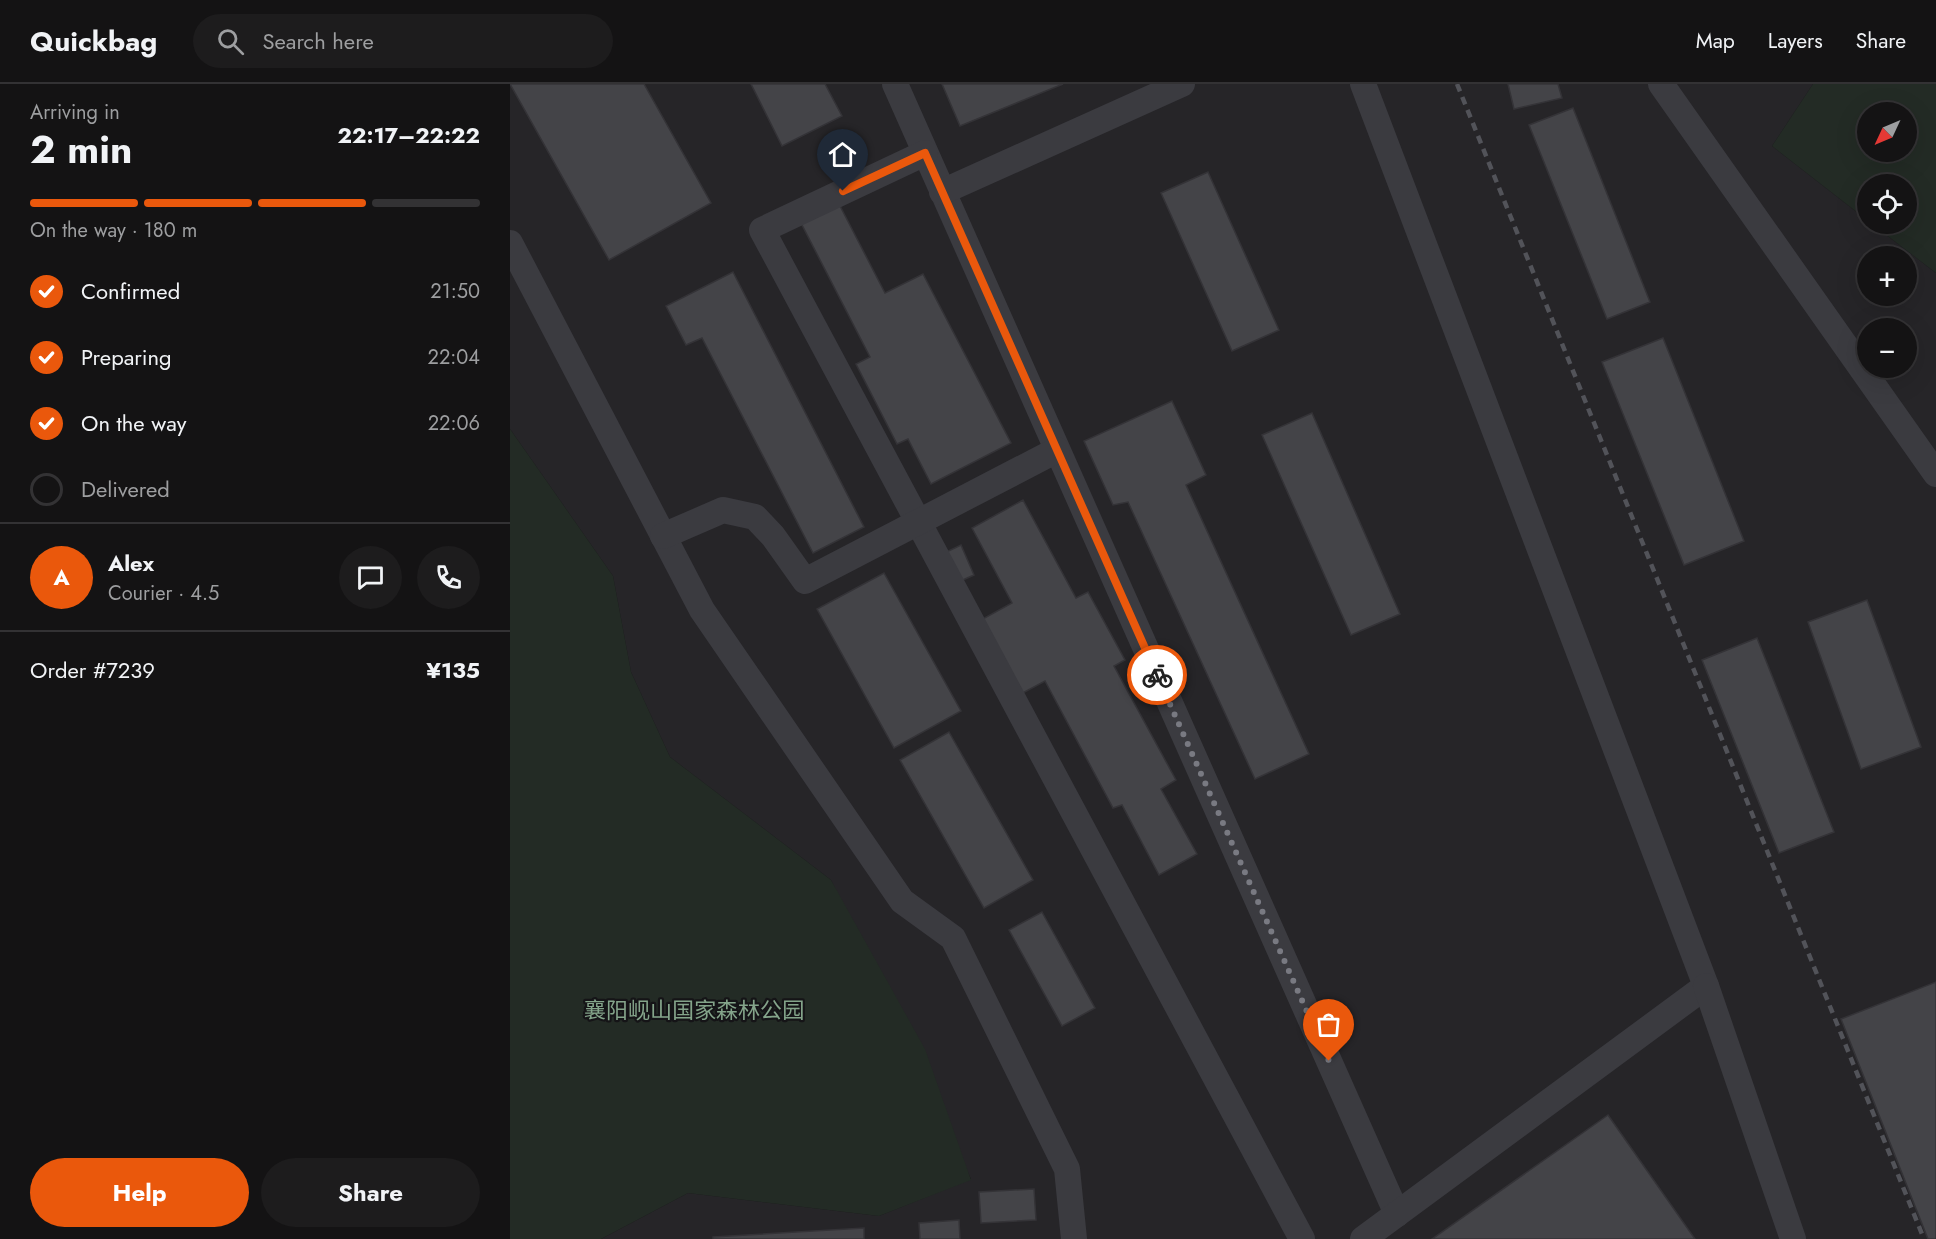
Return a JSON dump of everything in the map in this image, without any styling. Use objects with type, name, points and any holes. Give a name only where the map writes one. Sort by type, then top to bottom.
[{"type":"lane","points":[[895,84],[1397,1214]]},
{"type":"lane","points":[[942,192],[1182,84]]},
{"type":"lane","points":[[1363,84],[1706,986],[1793,1239]]},
{"type":"lane","points":[[1661,84],[1936,474]]},
{"type":"lane","points":[[925,153],[762,230],[1302,1239]]},
{"type":"lane","points":[[510,243],[702,610],[902,901],[953,938],[1067,1169],[1074,1239]]},
{"type":"lane","points":[[663,536],[723,510],[755,517],[773,536],[805,581],[919,524],[1057,450]]},
{"type":"lane","points":[[1363,1239],[1706,986]]},
{"type":"shaded area","points":[[510,84],[1813,84],[1772,146],[1857,212],[1857,234],[1885,234],[1901,246],[1857,246],[1857,306],[1917,306],[1917,258],[1936,273],[1936,1239],[601,1239],[688,1193],[879,1216],[971,1179],[831,880],[670,757],[631,672],[613,576],[510,429]]},
{"type":"green space","points":[[1813,84],[1936,84],[1936,273],[1917,258],[1917,246],[1901,246],[1885,234],[1917,234],[1917,174],[1857,174],[1857,212],[1772,146]]},
{"type":"green space","name":"襄阳岘山国家森林公园","points":[[510,429],[613,576],[631,672],[670,757],[831,880],[925,1049],[971,1180],[879,1216],[688,1193],[601,1239],[510,1239]]},
{"type":"building","points":[[510,84],[644,84],[711,203],[609,260]]},
{"type":"building","points":[[751,84],[825,84],[842,116],[782,146]]},
{"type":"building","points":[[942,84],[1063,84],[960,126]]},
{"type":"building","points":[[1508,84],[1558,84],[1562,98],[1514,109]]},
{"type":"building","points":[[1573,108],[1650,302],[1607,319],[1529,125]]},
{"type":"building","points":[[1208,172],[1279,330],[1232,351],[1161,193]]},
{"type":"building","points":[[839,204],[885,293],[923,274],[1011,443],[931,484],[908,439],[897,444],[856,364],[870,357],[801,223]]},
{"type":"building","points":[[733,272],[864,527],[813,553],[702,338],[686,345],[666,306]]},
{"type":"building","points":[[1663,338],[1744,541],[1684,565],[1602,362]]},
{"type":"building","points":[[1172,401],[1206,475],[1186,485],[1309,754],[1255,779],[1128,502],[1113,505],[1084,441]]},
{"type":"building","points":[[1312,413],[1400,614],[1351,635],[1262,435]]},
{"type":"building","points":[[1023,500],[1076,598],[1088,592],[1125,660],[1114,666],[1176,780],[1161,789],[1197,854],[1159,875],[1122,805],[1113,808],[1045,681],[1019,695],[979,621],[1012,603],[972,528]]},
{"type":"building","points":[[961,545],[974,575],[956,583],[942,554]]},
{"type":"building","points":[[884,573],[961,711],[894,748],[817,609]]},
{"type":"building","points":[[1867,600],[1921,747],[1861,769],[1808,622]]},
{"type":"building","points":[[1757,638],[1834,832],[1779,853],[1702,660]]},
{"type":"building","points":[[949,732],[1033,880],[984,908],[900,760]]},
{"type":"building","points":[[1042,912],[1095,1008],[1062,1026],[1009,930]]},
{"type":"building","points":[[1936,982],[1936,1239],[1928,1239],[1841,1019]]},
{"type":"building","points":[[1608,1115],[1695,1239],[1432,1239]]},
{"type":"building","points":[[1034,1189],[1036,1220],[981,1223],[979,1192]]},
{"type":"building","points":[[959,1220],[960,1239],[920,1239],[919,1223]]},
{"type":"building","points":[[864,1228],[864,1239],[713,1239],[713,1237]]},
{"type":"railway","points":[[1457,84],[1924,1239]]},
{"type":"way so far","points":[[1157,675],[1329,1061]]},
{"type":"route","points":[[843,191],[925,153],[1157,675]]}]
